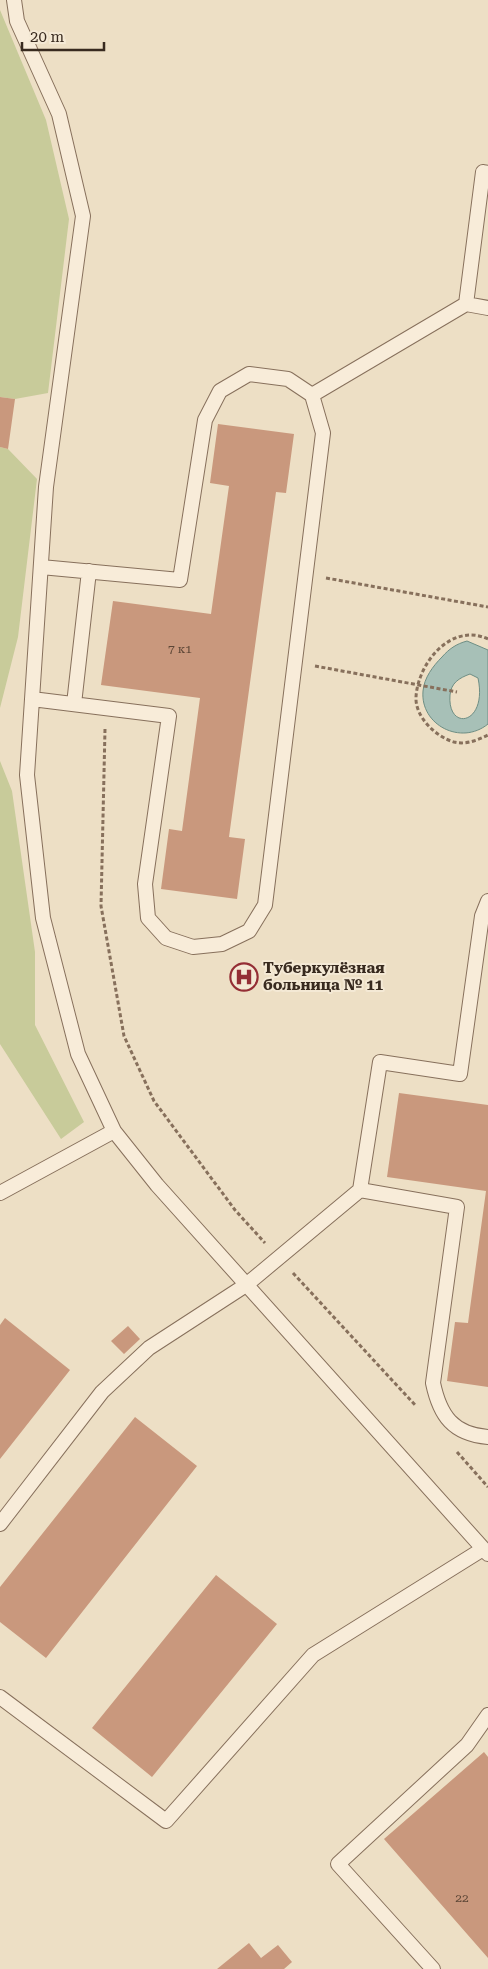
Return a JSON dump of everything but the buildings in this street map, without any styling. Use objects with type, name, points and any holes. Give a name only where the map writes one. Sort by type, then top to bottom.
[{"type":"lane","points":[[0,1697],[166,1821],[313,1655],[486,1551],[157,1185],[114,1131],[78,1054],[43,918],[27,776],[46,487],[84,216],[59,114],[17,21],[14,0]]},
{"type":"lane","points":[[466,304],[483,172],[488,173]]},
{"type":"lane","points":[[312,395],[466,304],[488,308]]},
{"type":"lane","points":[[32,699],[168,716],[145,884],[148,918],[166,938],[193,947],[222,944],[249,932],[265,905],[306,574],[322,434],[312,395],[288,379],[249,374],[220,391],[205,420],[180,580],[41,567]]},
{"type":"lane","points":[[74,704],[89,572]]},
{"type":"lane","points":[[0,1524],[102,1392],[149,1348],[246,1285],[360,1190],[380,1062],[460,1074],[482,916],[488,901]]},
{"type":"lane","points":[[0,1193],[114,1131]]},
{"type":"lane","points":[[360,1190],[457,1207],[433,1383],[438,1405],[456,1428],[474,1436],[488,1437]]},
{"type":"lane","points":[[433,1969],[338,1864],[468,1745],[488,1715]]},
{"type":"path","points":[[306,574],[488,607]]},
{"type":"path","points":[[488,639],[474,635],[464,635],[449,641],[429,660],[418,686],[417,706],[426,723],[434,731],[454,742],[464,743],[488,735]]},
{"type":"path","points":[[295,662],[457,692]]},
{"type":"path","points":[[105,708],[101,906],[124,1036],[154,1101],[235,1210],[418,1408]]},
{"type":"path","points":[[456,1451],[488,1487]]},
{"type":"green space","points":[[0,10],[46,120],[69,219],[48,393],[15,399],[0,397]]},
{"type":"green space","points":[[0,447],[8,449],[37,479],[18,637],[0,708]]},
{"type":"green space","points":[[0,761],[12,791],[35,952],[35,1025],[84,1122],[61,1139],[0,1044]]},
{"type":"water","points":[[467,641],[488,650],[488,724],[466,733],[444,729],[435,722],[428,714],[424,703],[423,691],[429,672],[435,664],[450,649]],"holes":[[[470,674],[478,678],[480,694],[477,706],[473,714],[467,718],[460,718],[455,715],[451,707],[450,695],[452,687],[459,679]]]},
{"type":"place","name":"Туберкулёзная больница № 11","points":[[244,977]]}]
